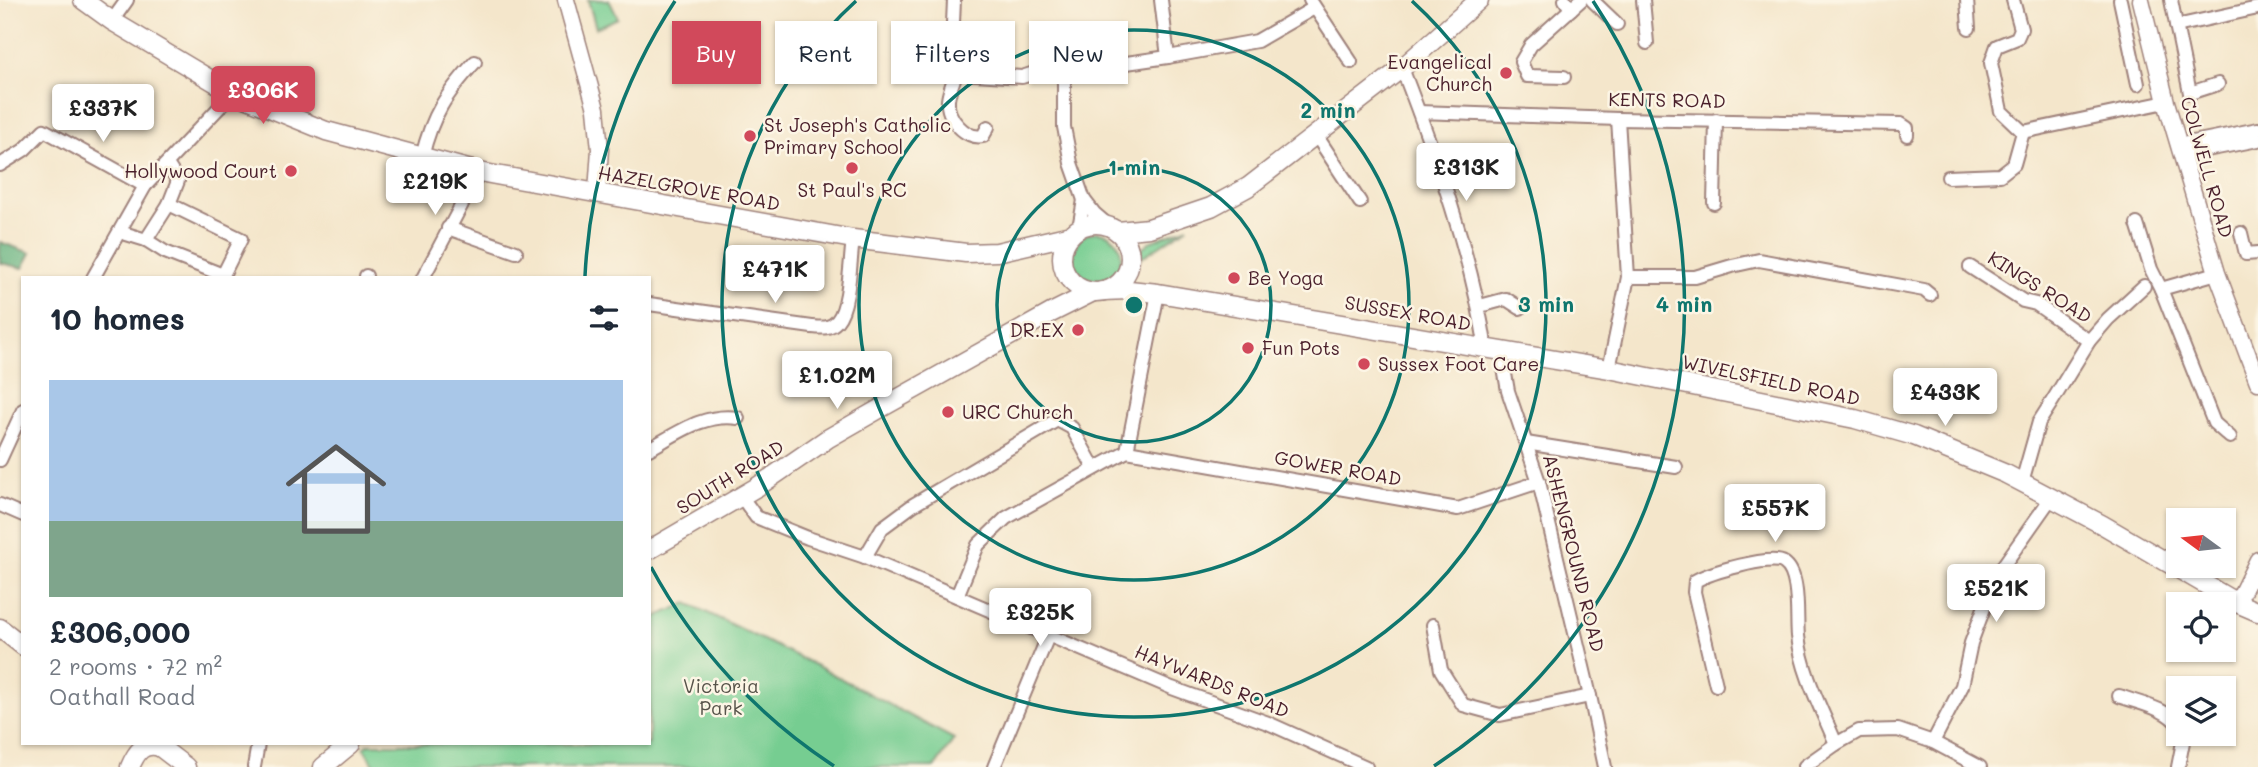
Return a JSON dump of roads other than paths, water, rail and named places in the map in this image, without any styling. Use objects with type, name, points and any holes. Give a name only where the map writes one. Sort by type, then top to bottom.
[{"type":"main road","name":"HAZELGROVE ROAD","points":[[83,0],[112,21],[233,93],[326,131],[479,172],[853,239],[966,253],[997,252],[1075,231]]},
{"type":"main road","points":[[1113,229],[1149,228],[1211,207],[1248,187],[1402,68],[1479,0]]},
{"type":"main road","points":[[1051,313],[1065,270],[1065,243],[1075,231],[1088,224],[1099,223],[1113,229],[1125,240],[1129,257],[1143,283],[1158,293]]},
{"type":"main road","points":[[1065,270],[1075,285],[1097,291],[1111,288],[1120,282],[1126,273],[1129,257],[1149,228]]},
{"type":"main road","name":"HAZELGROVE ROAD","points":[[1016,247],[1045,251],[1065,270]]},
{"type":"main road","name":"SUSSEX ROAD","points":[[1097,291],[1158,293],[1609,369]]},
{"type":"main road","name":"SOUTH ROAD","points":[[651,550],[741,496],[827,439],[1051,313],[1097,291]]},
{"type":"main road","name":"WIVELSFIELD ROAD","points":[[1609,369],[1855,419],[1914,436],[2022,482],[2104,525],[2237,603],[2258,612]]},
{"type":"main road","points":[[0,628],[21,644]]},
{"type":"main road","points":[[127,745],[128,767]]},
{"type":"main road","points":[[128,767],[141,749],[148,745],[158,746],[186,767]]},
{"type":"main road","points":[[323,767],[350,745]]},
{"type":"street","points":[[112,21],[127,0]]},
{"type":"street","points":[[566,0],[596,109],[600,149],[597,192]]},
{"type":"street","points":[[953,21],[954,0]]},
{"type":"street","points":[[1161,0],[1168,57]]},
{"type":"street","points":[[1592,0],[1618,24]]},
{"type":"street","points":[[1643,0],[1647,43]]},
{"type":"street","points":[[1967,0],[1969,28]]},
{"type":"street","points":[[2013,0],[2021,29],[2017,38],[1997,46],[1991,63],[2001,111],[2023,132]]},
{"type":"street","points":[[2120,0],[2138,84]]},
{"type":"street","name":"COLWELL ROAD","points":[[2141,0],[2179,150],[2217,273],[2258,382]]},
{"type":"street","points":[[2171,0],[2190,93],[2218,84]]},
{"type":"street","points":[[1564,77],[1527,76],[1521,62],[1531,45],[1572,3]]},
{"type":"street","points":[[1128,63],[1257,41],[1312,4],[1351,62]]},
{"type":"street","points":[[2176,26],[2258,8]]},
{"type":"street","points":[[2125,25],[2146,22]]},
{"type":"street","points":[[422,157],[433,118],[452,88],[475,62]]},
{"type":"street","name":"ASHENGROUND ROAD","points":[[1402,68],[1454,217],[1479,306],[1539,482],[1605,767]]},
{"type":"street","points":[[953,84],[948,102],[952,117],[966,133],[974,137],[983,136],[988,127]]},
{"type":"street","points":[[1064,84],[1064,127],[1071,163],[1084,200],[1094,214],[1113,229]]},
{"type":"street","points":[[94,276],[145,186],[233,93]]},
{"type":"street","points":[[2023,132],[2166,102]]},
{"type":"street","name":"KENTS ROAD","points":[[1419,112],[1901,124],[1907,128],[1908,135]]},
{"type":"street","points":[[1609,369],[1628,276],[1618,119]]},
{"type":"street","points":[[1714,203],[1716,120]]},
{"type":"street","points":[[2179,150],[2258,129]]},
{"type":"street","points":[[0,165],[24,150],[44,130],[145,186]]},
{"type":"street","points":[[1947,177],[2000,175],[2014,164],[2023,132]]},
{"type":"street","points":[[1316,135],[1360,202]]},
{"type":"street","points":[[2179,150],[2258,140]]},
{"type":"street","points":[[145,240],[169,204],[178,180],[167,164]]},
{"type":"street","points":[[424,276],[479,172]]},
{"type":"street","points":[[1075,231],[1084,200]]},
{"type":"street","points":[[120,232],[145,240],[165,253],[223,275],[241,239],[169,204]]},
{"type":"street","points":[[2137,224],[2151,269],[2214,423],[2230,437]]},
{"type":"street","points":[[448,228],[516,252]]},
{"type":"street","points":[[2241,233],[2246,254],[2258,253]]},
{"type":"street","points":[[651,304],[812,327],[830,327],[839,319],[844,308],[853,239]]},
{"type":"street","points":[[1628,276],[1695,277],[1759,260],[1924,290],[1930,295]]},
{"type":"street","name":"KINGS ROAD","points":[[1970,267],[2023,300],[2036,304],[2089,341]]},
{"type":"street","points":[[2161,289],[2217,273]]},
{"type":"street","points":[[2022,482],[2039,422],[2089,341],[2108,319],[2144,286]]},
{"type":"street","points":[[957,596],[978,545],[1006,518],[1127,451],[1158,293]]},
{"type":"street","points":[[1479,306],[1506,299],[1520,308]]},
{"type":"street","points":[[0,460],[21,414]]},
{"type":"street","points":[[651,448],[695,423],[724,416],[738,418]]},
{"type":"street","points":[[865,557],[882,528],[913,505],[1057,420],[1072,428],[1094,468]]},
{"type":"street","points":[[1526,443],[1676,467]]},
{"type":"street","name":"GOWER ROAD","points":[[1127,451],[1458,509],[1539,482]]},
{"type":"street","name":"HAYWARDS ROAD","points":[[741,496],[756,517],[865,557],[1172,688],[1268,723],[1366,767]]},
{"type":"street","points":[[1933,742],[1962,686],[1971,643],[1996,576],[2051,498]]},
{"type":"street","points":[[0,505],[21,514]]},
{"type":"street","points":[[2237,603],[2258,559]]},
{"type":"street","points":[[1716,685],[1694,592],[1695,581],[1706,575],[1768,561],[1781,561],[1787,565],[1795,585],[1798,639],[1808,677],[1836,744]]},
{"type":"street","points":[[1433,625],[1441,670],[1463,705],[1500,715],[1590,696]]},
{"type":"street","points":[[994,767],[1049,634]]},
{"type":"street","points":[[2119,696],[2166,714]]},
{"type":"street","points":[[1804,767],[1836,744],[1859,732],[1898,730],[1933,742],[1980,767]]},
{"type":"street","points":[[254,767],[258,745]]},
{"type":"street","points":[[2178,767],[2182,746]]},
{"type":"place","name":"Evangelical Church","points":[[1506,73]]},
{"type":"place","name":"St Joseph's Catholic Primary School","points":[[750,136]]},
{"type":"place","name":"St Paul's RC","points":[[852,168]]},
{"type":"place","name":"Hollywood Court","points":[[291,171]]},
{"type":"place","name":"Be Yoga","points":[[1234,278]]},
{"type":"place","name":"DR.EX","points":[[1078,330]]},
{"type":"place","name":"Fun Pots","points":[[1248,348]]},
{"type":"place","name":"Sussex Foot Care","points":[[1364,364]]},
{"type":"place","name":"URC Church","points":[[948,412]]},
{"type":"park label","name":"Victoria Park","points":[[721,697]]}]
